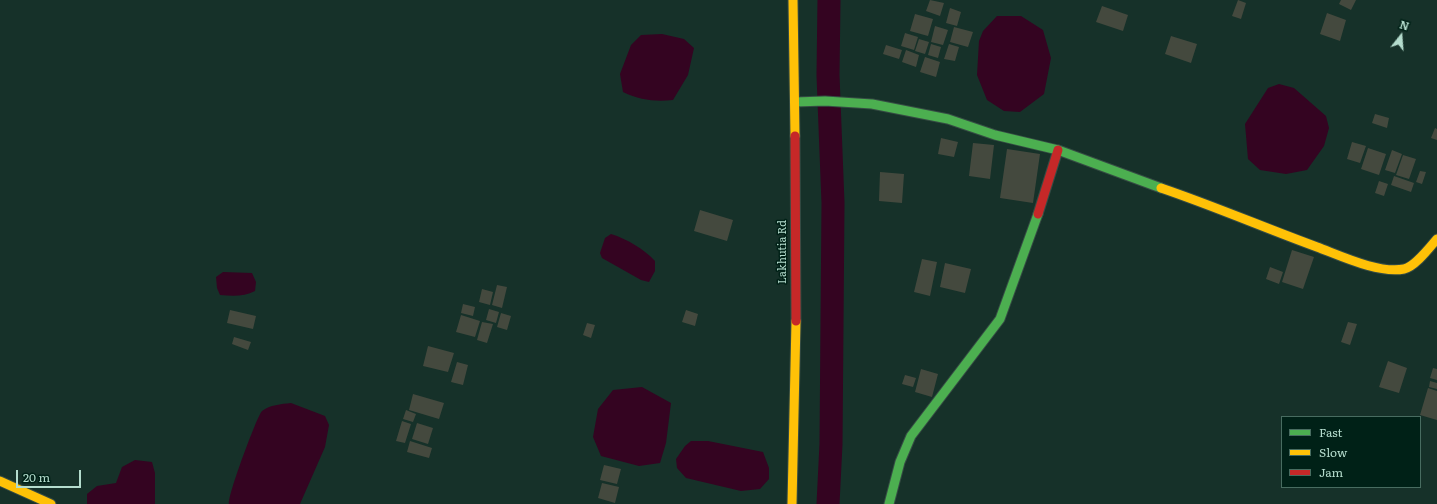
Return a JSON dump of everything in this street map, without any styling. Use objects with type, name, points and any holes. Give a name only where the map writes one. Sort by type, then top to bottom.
[{"type":"street","name":"Lakhutia Rd","points":[[792,504],[796,333],[793,0]]},
{"type":"street","points":[[795,102],[825,100],[872,104],[948,120],[995,135],[1058,150],[1201,202],[1267,229],[1350,259],[1390,271],[1406,269],[1421,257],[1437,239]]},
{"type":"street","points":[[889,504],[900,462],[911,436],[1000,319],[1039,210],[1058,150]]},
{"type":"street","points":[[0,481],[51,504]]},
{"type":"shaded area","points":[[997,16],[1021,16],[1043,30],[1051,58],[1044,94],[1020,112],[1004,111],[987,100],[977,75],[979,41],[983,31]]},
{"type":"shaded area","points":[[662,34],[684,39],[694,48],[688,75],[673,100],[648,100],[623,92],[620,74],[631,45],[641,35]]},
{"type":"shaded area","points":[[1279,84],[1294,88],[1326,116],[1329,128],[1324,146],[1307,170],[1286,174],[1260,170],[1248,159],[1245,124],[1268,88]]},
{"type":"shaded area","points":[[611,234],[635,245],[646,252],[655,261],[655,271],[649,282],[641,280],[602,258],[600,253],[605,238]]},
{"type":"shaded area","points":[[223,272],[252,273],[256,282],[255,291],[242,295],[220,295],[217,288],[216,277]]},
{"type":"shaded area","points":[[642,387],[671,403],[666,443],[660,463],[639,466],[601,456],[593,437],[598,409],[613,390]]},
{"type":"shaded area","points":[[291,403],[325,416],[329,425],[325,447],[300,504],[229,504],[243,457],[254,427],[262,411],[272,406]]},
{"type":"shaded area","points":[[691,441],[708,441],[763,452],[769,468],[769,479],[760,489],[741,491],[686,478],[677,468],[676,459],[685,446]]},
{"type":"shaded area","points":[[135,460],[152,462],[155,473],[155,504],[87,504],[87,494],[97,486],[116,483],[122,467]]},
{"type":"building","points":[[930,0],[944,3],[940,16],[926,11]]},
{"type":"building","points":[[1238,0],[1246,3],[1241,19],[1232,16]]},
{"type":"building","points":[[1341,0],[1356,0],[1351,10],[1339,4]]},
{"type":"building","points":[[1102,6],[1128,15],[1123,31],[1096,22]]},
{"type":"building","points":[[950,8],[961,12],[957,26],[946,23]]},
{"type":"building","points":[[1327,13],[1346,20],[1340,41],[1320,34]]},
{"type":"building","points":[[915,14],[933,19],[928,36],[910,31]]},
{"type":"building","points":[[935,26],[948,30],[943,45],[931,42]]},
{"type":"building","points":[[954,27],[973,32],[968,47],[950,42]]},
{"type":"building","points":[[905,33],[918,37],[914,50],[901,46]]},
{"type":"building","points":[[1171,36],[1197,44],[1191,63],[1165,54]]},
{"type":"building","points":[[919,39],[929,42],[925,54],[915,51]]},
{"type":"building","points":[[931,44],[941,47],[938,58],[928,55]]},
{"type":"building","points":[[949,44],[959,47],[955,61],[944,59]]},
{"type":"building","points":[[886,45],[902,50],[899,59],[883,54]]},
{"type":"building","points":[[906,50],[919,55],[916,67],[902,62]]},
{"type":"building","points":[[925,57],[940,62],[936,77],[920,72]]},
{"type":"building","points":[[1375,114],[1389,118],[1387,128],[1372,123]]},
{"type":"building","points":[[1435,128],[1437,129],[1437,140],[1431,138]]},
{"type":"building","points":[[941,138],[958,142],[954,157],[938,154]]},
{"type":"building","points":[[1352,142],[1366,146],[1360,163],[1347,159]]},
{"type":"building","points":[[973,143],[994,145],[990,179],[969,176]]},
{"type":"building","points":[[1368,148],[1386,154],[1379,175],[1361,169]]},
{"type":"building","points":[[1007,149],[1040,154],[1033,203],[1000,198]]},
{"type":"building","points":[[1392,150],[1402,154],[1395,173],[1385,170]]},
{"type":"building","points":[[1403,155],[1416,159],[1409,179],[1396,175]]},
{"type":"building","points":[[1420,171],[1426,172],[1422,184],[1416,182]]},
{"type":"building","points":[[880,172],[904,174],[902,203],[879,201]]},
{"type":"building","points":[[1394,176],[1414,183],[1411,192],[1391,185]]},
{"type":"building","points":[[1379,181],[1388,184],[1384,196],[1375,193]]},
{"type":"building","points":[[700,210],[733,220],[727,241],[694,231]]},
{"type":"building","points":[[1292,250],[1314,257],[1303,289],[1282,282]]},
{"type":"building","points":[[922,259],[937,262],[930,296],[914,292]]},
{"type":"building","points":[[945,263],[971,269],[965,293],[940,287]]},
{"type":"building","points":[[1270,267],[1283,272],[1279,284],[1266,279]]},
{"type":"building","points":[[497,285],[507,287],[502,308],[492,305]]},
{"type":"building","points":[[482,289],[493,292],[490,305],[479,302]]},
{"type":"building","points":[[463,304],[475,307],[473,316],[461,313]]},
{"type":"building","points":[[489,309],[499,312],[496,323],[486,320]]},
{"type":"building","points":[[230,310],[256,316],[253,329],[227,323]]},
{"type":"building","points":[[686,310],[698,314],[695,326],[682,322]]},
{"type":"building","points":[[501,313],[511,316],[507,330],[497,327]]},
{"type":"building","points":[[461,315],[480,321],[475,337],[456,332]]},
{"type":"building","points":[[482,322],[493,324],[487,343],[477,340]]},
{"type":"building","points":[[1348,322],[1357,324],[1350,345],[1341,342]]},
{"type":"building","points":[[587,323],[595,325],[591,338],[583,335]]},
{"type":"building","points":[[234,337],[251,342],[248,350],[232,344]]},
{"type":"building","points":[[428,346],[454,353],[448,372],[423,366]]},
{"type":"building","points":[[1388,361],[1407,368],[1399,393],[1379,387]]},
{"type":"building","points":[[457,362],[468,365],[463,385],[451,382]]},
{"type":"building","points":[[1433,368],[1437,369],[1437,380],[1430,378]]},
{"type":"building","points":[[921,369],[938,374],[932,397],[915,392]]},
{"type":"building","points":[[905,375],[916,378],[913,387],[902,384]]},
{"type":"building","points":[[1430,381],[1437,383],[1437,389],[1429,387]]},
{"type":"building","points":[[1428,388],[1437,391],[1437,420],[1420,415]]},
{"type":"building","points":[[413,394],[444,403],[439,419],[409,410]]},
{"type":"building","points":[[406,410],[416,414],[413,422],[403,419]]},
{"type":"building","points":[[402,421],[411,424],[405,443],[396,441]]},
{"type":"building","points":[[417,423],[433,428],[428,444],[412,439]]},
{"type":"building","points":[[410,441],[432,448],[429,458],[407,452]]},
{"type":"building","points":[[604,465],[621,469],[617,484],[600,480]]},
{"type":"building","points":[[602,483],[619,487],[615,503],[598,498]]},
{"type":"waterway","points":[[828,504],[831,444],[833,203],[828,75],[829,0]]},
{"type":"traffic: fast","points":[[795,102],[825,101],[872,104],[948,119],[995,135],[1058,150],[1161,188]]},
{"type":"traffic: fast","points":[[889,504],[900,462],[911,436],[1000,319],[1038,214]]},
{"type":"traffic: slow","points":[[793,0],[795,136]]},
{"type":"traffic: slow","points":[[1161,188],[1372,267],[1394,270],[1404,269],[1413,265],[1437,239]]},
{"type":"traffic: slow","points":[[792,504],[796,321]]},
{"type":"traffic: slow","points":[[0,481],[51,504]]},
{"type":"traffic: jam","points":[[795,136],[796,321]]},
{"type":"traffic: jam","points":[[1038,214],[1058,150]]}]
